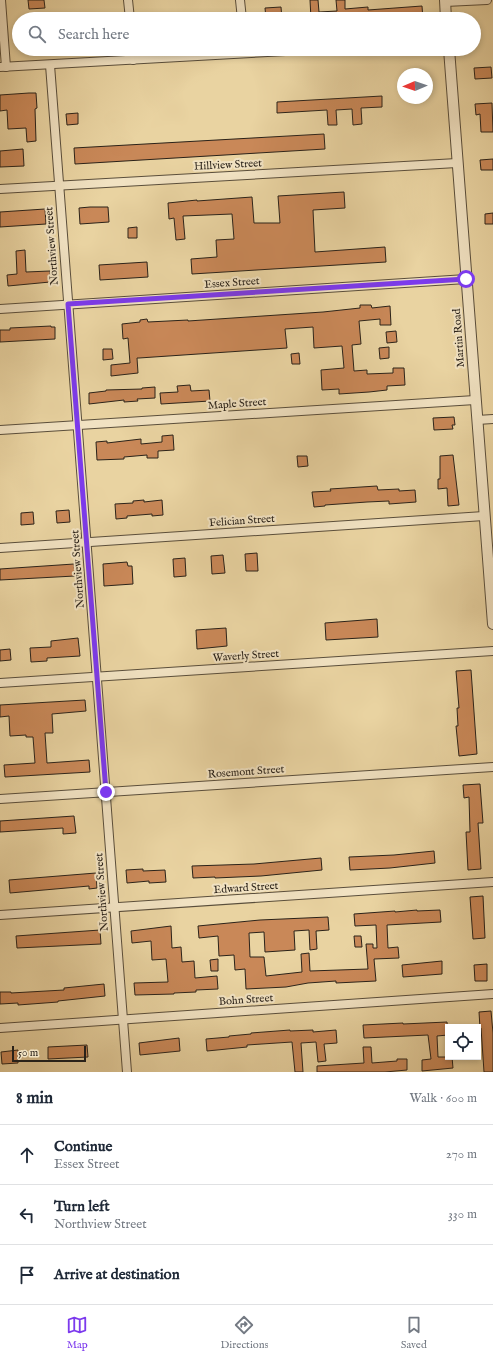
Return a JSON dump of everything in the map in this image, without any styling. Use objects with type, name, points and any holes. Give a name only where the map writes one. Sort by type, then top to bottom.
[{"type":"street","points":[[1,0],[3,67],[182,56]]},
{"type":"street","points":[[128,0],[129,12]]},
{"type":"street","points":[[240,0],[241,12]]},
{"type":"street","points":[[446,12],[445,1],[487,0]]},
{"type":"street","points":[[133,56],[133,60]]},
{"type":"street","name":"Martin Road","points":[[449,56],[493,624]]},
{"type":"street","name":"Northview Street","points":[[50,65],[126,1072]]},
{"type":"street","name":"Hillview Street","points":[[0,189],[457,163]]},
{"type":"street","name":"Essex Street","points":[[0,308],[466,279]]},
{"type":"street","name":"Maple Street","points":[[0,430],[475,400]]},
{"type":"street","points":[[477,420],[493,419]]},
{"type":"street","name":"Felician Street","points":[[0,548],[484,516]]},
{"type":"street","name":"Waverly Street","points":[[0,683],[493,651]]},
{"type":"street","name":"Rosemont Street","points":[[0,799],[493,767]]},
{"type":"street","name":"Edward Street","points":[[0,915],[493,882]]},
{"type":"street","name":"Bohn Street","points":[[0,1028],[493,994]]},
{"type":"building","points":[[28,0],[44,0],[45,8],[29,9]]},
{"type":"building","points":[[310,0],[318,0],[319,12],[311,12]]},
{"type":"building","points":[[336,0],[345,0],[345,9],[368,7],[368,10],[422,6],[422,12],[319,12],[337,11]]},
{"type":"building","points":[[281,7],[281,12],[265,12],[265,8]]},
{"type":"building","points":[[491,67],[492,78],[475,79],[474,68]]},
{"type":"building","points":[[36,93],[36,141],[27,142],[26,128],[8,129],[7,110],[0,111],[0,95]]},
{"type":"building","points":[[382,96],[382,107],[361,108],[362,124],[353,125],[352,109],[336,110],[337,125],[328,125],[327,110],[277,113],[277,102]]},
{"type":"building","points":[[492,103],[493,132],[481,132],[480,114],[476,115],[475,104]]},
{"type":"building","points":[[78,113],[78,124],[67,125],[66,114]]},
{"type":"building","points":[[324,134],[325,149],[75,164],[74,148]]},
{"type":"building","points":[[23,149],[24,166],[0,167],[0,151]]},
{"type":"building","points":[[493,159],[493,170],[481,170],[480,160]]},
{"type":"building","points":[[344,192],[345,208],[313,210],[315,252],[385,247],[386,262],[192,274],[191,259],[217,257],[216,240],[234,239],[232,214],[183,216],[185,239],[176,240],[174,218],[169,219],[168,203],[252,197],[254,223],[280,223],[278,196]]},
{"type":"building","points":[[108,207],[109,222],[80,224],[79,208]]},
{"type":"building","points":[[45,209],[46,224],[0,227],[0,212]]},
{"type":"building","points":[[493,213],[493,224],[485,224],[485,214]]},
{"type":"building","points":[[137,227],[137,238],[128,238],[128,228]]},
{"type":"building","points":[[25,250],[26,272],[50,271],[50,282],[8,286],[7,275],[17,274],[16,251]]},
{"type":"building","points":[[147,262],[148,277],[100,280],[99,265]]},
{"type":"building","points":[[360,305],[371,305],[372,308],[390,306],[391,325],[380,325],[380,319],[359,321],[361,344],[352,345],[354,371],[367,370],[367,374],[393,373],[393,368],[404,368],[405,385],[387,386],[387,390],[339,394],[339,389],[322,390],[321,370],[344,368],[342,346],[314,348],[313,327],[285,329],[287,348],[137,358],[138,373],[111,376],[111,365],[130,363],[128,338],[123,339],[122,324],[140,322],[140,320],[147,319],[148,322],[188,321],[323,312],[360,308]]},
{"type":"building","points":[[55,327],[55,339],[0,342],[0,330],[10,330],[10,328]]},
{"type":"building","points":[[396,331],[397,342],[387,343],[386,332]]},
{"type":"building","points":[[389,347],[389,358],[380,359],[379,348]]},
{"type":"building","points":[[103,349],[112,349],[113,359],[103,360]]},
{"type":"building","points":[[299,353],[300,364],[292,364],[291,354]]},
{"type":"building","points":[[190,385],[191,391],[209,390],[210,401],[161,404],[160,393],[178,392],[177,386]]},
{"type":"building","points":[[155,387],[155,398],[137,399],[138,401],[124,402],[124,400],[89,404],[89,393],[106,390],[142,389]]},
{"type":"building","points":[[454,417],[455,425],[452,425],[453,429],[434,430],[433,418]]},
{"type":"building","points":[[173,435],[174,450],[158,451],[158,458],[147,458],[147,455],[124,457],[124,459],[97,460],[96,442],[107,441],[107,443],[141,439],[141,444],[162,442],[162,436]]},
{"type":"building","points":[[453,455],[459,505],[448,506],[447,488],[438,489],[438,479],[440,479],[440,456]]},
{"type":"building","points":[[297,456],[307,456],[308,466],[298,467]]},
{"type":"building","points":[[377,486],[378,490],[415,490],[416,502],[389,504],[389,501],[367,502],[314,507],[312,492],[331,491],[330,489]]},
{"type":"building","points":[[144,500],[144,502],[162,500],[163,515],[152,516],[152,514],[127,516],[127,518],[116,519],[115,504],[133,503],[133,501]]},
{"type":"building","points":[[69,510],[70,522],[57,523],[56,511]]},
{"type":"building","points":[[33,512],[34,524],[21,525],[21,513]]},
{"type":"building","points":[[257,553],[258,571],[246,571],[245,554]]},
{"type":"building","points":[[223,555],[225,573],[212,574],[211,556]]},
{"type":"building","points":[[185,558],[186,576],[174,577],[173,559]]},
{"type":"building","points":[[127,562],[128,566],[132,566],[133,584],[104,586],[103,564]]},
{"type":"building","points":[[74,564],[75,576],[0,580],[0,569]]},
{"type":"building","points":[[377,619],[378,637],[326,640],[325,623]]},
{"type":"building","points":[[226,628],[227,646],[197,649],[196,630]]},
{"type":"building","points":[[78,638],[80,656],[47,658],[47,661],[31,662],[30,648],[51,647],[51,641]]},
{"type":"building","points":[[10,649],[11,660],[0,661],[0,650]]},
{"type":"building","points":[[471,670],[477,754],[459,756],[456,726],[458,726],[457,708],[459,708],[456,671]]},
{"type":"building","points":[[85,700],[86,711],[52,714],[53,733],[45,733],[47,763],[89,760],[90,772],[5,777],[4,765],[35,763],[33,737],[26,737],[26,735],[10,736],[9,716],[0,717],[0,705]]},
{"type":"building","points":[[480,784],[483,823],[478,823],[481,869],[468,870],[466,832],[470,832],[469,797],[464,798],[463,785]]},
{"type":"building","points":[[74,816],[76,833],[63,834],[63,828],[0,832],[0,821]]},
{"type":"building","points":[[434,851],[435,863],[390,868],[350,870],[349,857]]},
{"type":"building","points":[[321,858],[322,870],[261,876],[193,878],[192,866],[254,864]]},
{"type":"building","points":[[143,869],[143,871],[165,870],[166,882],[149,883],[149,881],[127,883],[126,870]]},
{"type":"building","points":[[96,873],[97,888],[89,889],[89,886],[10,893],[9,880]]},
{"type":"building","points":[[483,896],[485,938],[473,939],[470,897]]},
{"type":"building","points":[[440,910],[441,922],[387,925],[388,948],[398,947],[399,958],[374,959],[376,981],[336,983],[336,981],[308,983],[286,987],[246,989],[245,969],[235,970],[234,955],[219,956],[218,936],[199,938],[198,926],[260,920],[328,917],[329,930],[316,931],[317,949],[310,950],[309,930],[294,931],[295,950],[265,952],[264,932],[249,933],[250,957],[264,957],[266,976],[302,972],[301,954],[309,953],[310,971],[368,969],[366,944],[373,944],[373,948],[377,948],[376,925],[355,926],[354,914]]},
{"type":"building","points":[[171,926],[172,948],[181,947],[182,962],[194,961],[195,978],[217,976],[218,989],[196,990],[196,992],[174,994],[135,995],[134,983],[168,982],[166,959],[152,960],[151,941],[132,943],[131,931]]},
{"type":"building","points":[[100,930],[101,944],[17,948],[16,936]]},
{"type":"building","points":[[354,936],[361,936],[362,947],[355,947]]},
{"type":"building","points":[[218,959],[218,971],[211,971],[210,960]]},
{"type":"building","points":[[442,961],[442,974],[403,977],[402,965]]},
{"type":"building","points":[[487,964],[487,981],[475,981],[474,965]]},
{"type":"building","points":[[104,984],[105,996],[58,1002],[18,1005],[18,1003],[0,1004],[0,992],[11,993],[64,990],[64,988]]},
{"type":"building","points":[[491,1011],[493,1033],[493,1072],[484,1072],[479,1012]]},
{"type":"building","points":[[447,1022],[447,1024],[445,1024],[445,1035],[437,1036],[438,1057],[445,1057],[445,1060],[452,1060],[453,1068],[422,1071],[422,1060],[431,1059],[428,1035],[364,1038],[363,1025]]},
{"type":"building","points":[[290,1030],[313,1030],[313,1032],[336,1030],[337,1043],[324,1044],[326,1061],[318,1062],[316,1042],[301,1043],[303,1072],[295,1072],[292,1042],[247,1045],[247,1047],[207,1051],[206,1039]]},
{"type":"building","points":[[179,1038],[180,1051],[140,1055],[139,1043]]},
{"type":"building","points":[[87,1045],[88,1057],[48,1059],[48,1047]]},
{"type":"building","points":[[363,1047],[371,1047],[372,1063],[407,1059],[407,1070],[385,1072],[317,1072],[317,1066],[364,1063]]},
{"type":"building","points":[[18,1050],[18,1063],[2,1064],[1,1052]]},
{"type":"route","points":[[106,792],[68,304],[466,279]]}]
